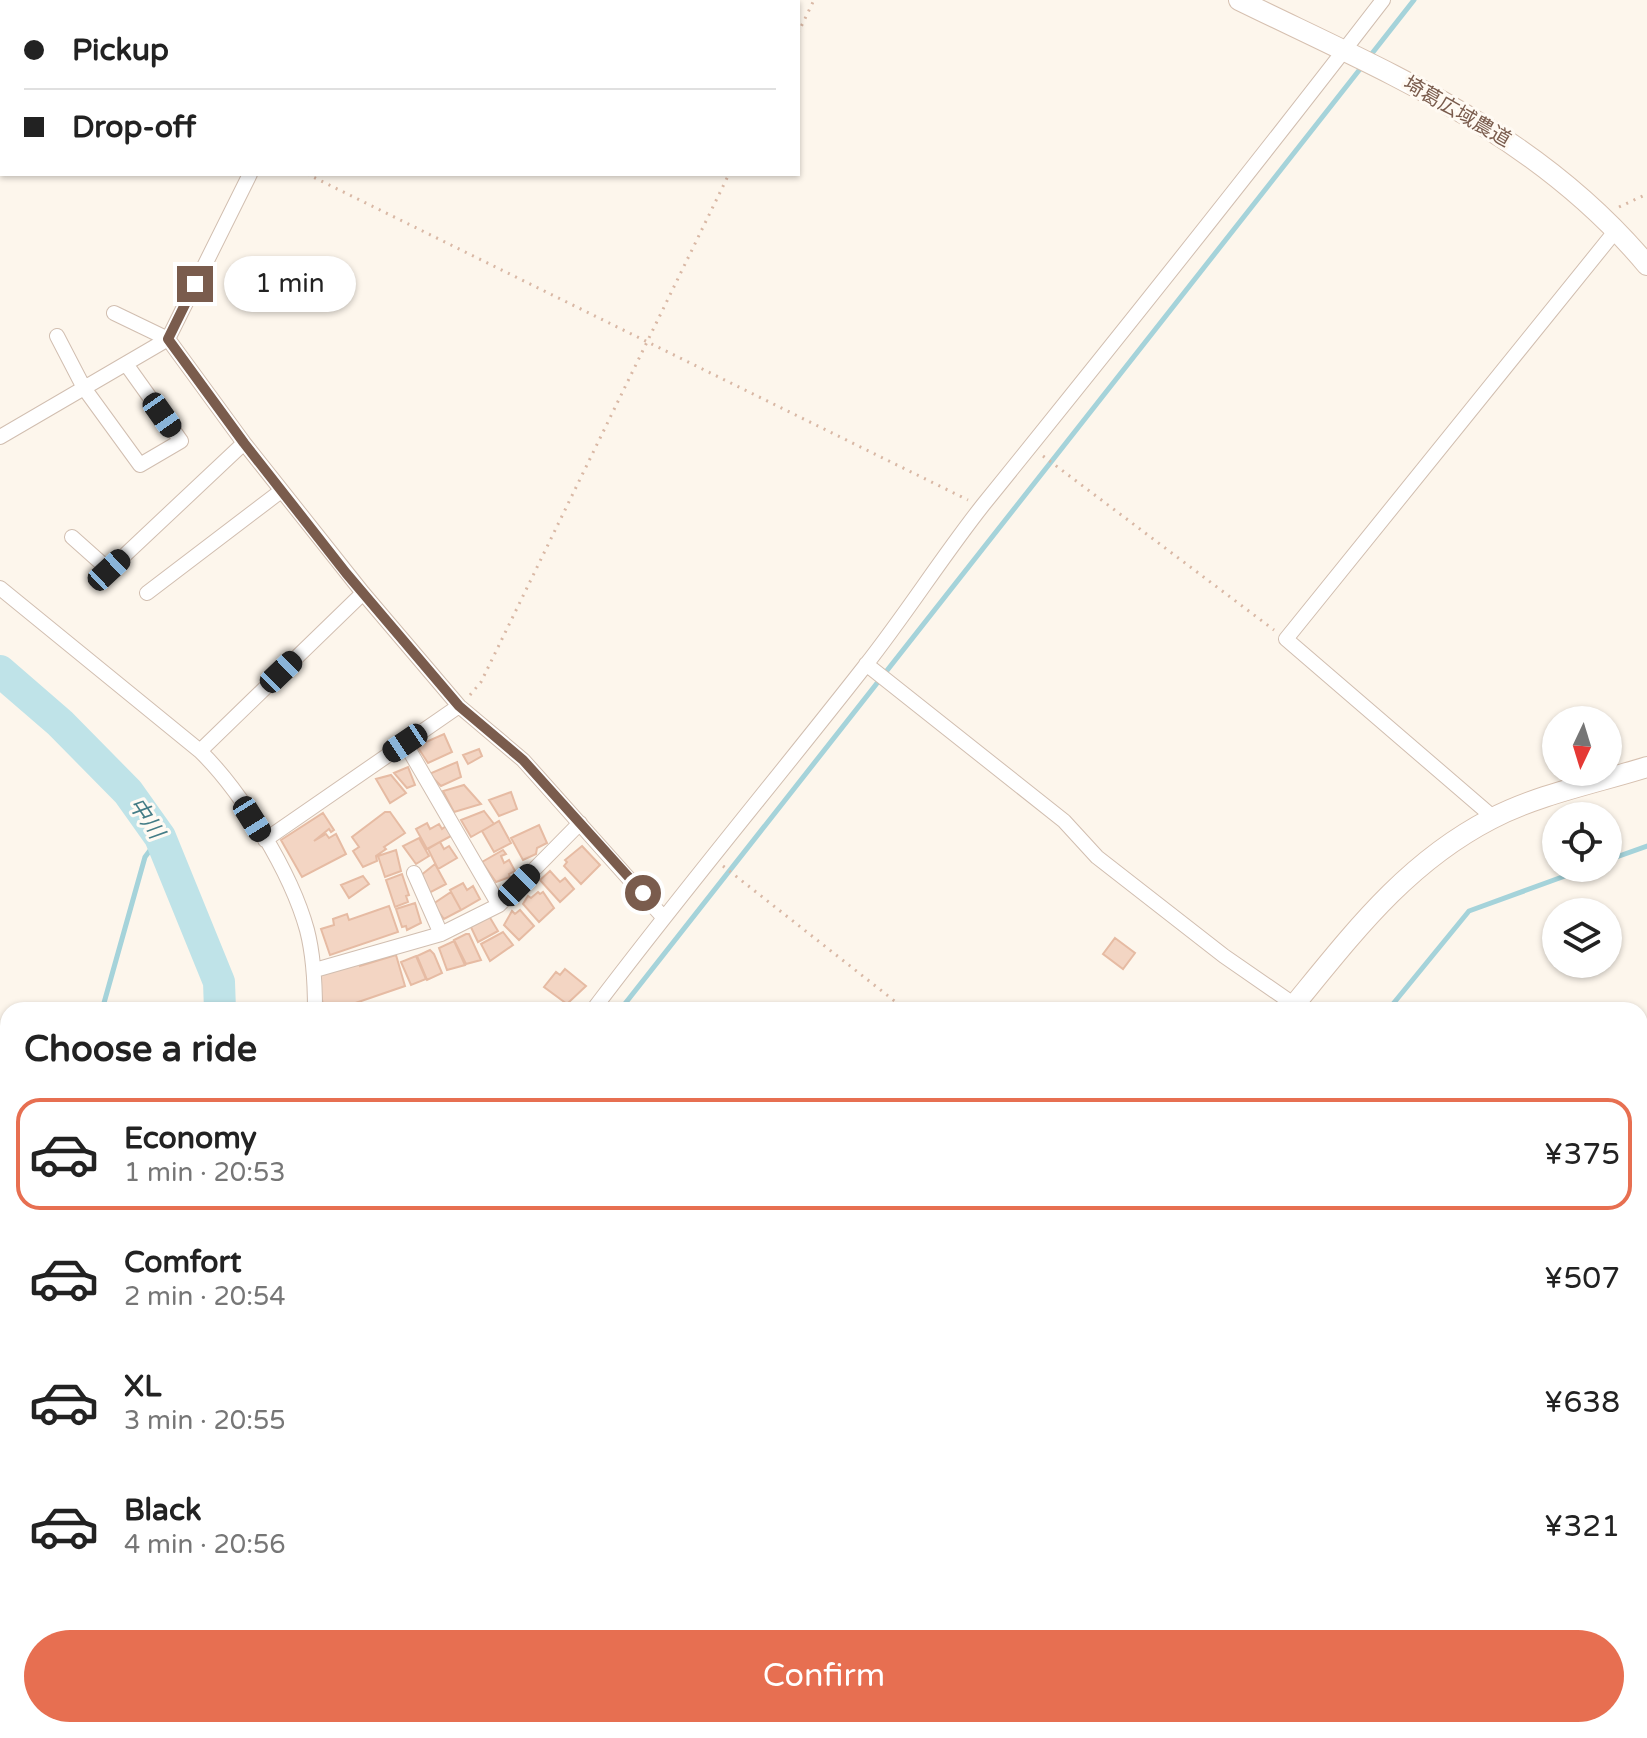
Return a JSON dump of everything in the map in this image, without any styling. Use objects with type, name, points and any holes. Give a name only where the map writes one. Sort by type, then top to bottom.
[{"type":"street","name":"埼葛広域農道","points":[[1239,0],[1451,104],[1528,153],[1617,229],[1647,265]]},
{"type":"street","points":[[599,1002],[663,917],[866,664],[982,507],[1032,448],[1108,347],[1383,0]]},
{"type":"street","points":[[0,437],[168,339],[249,176]]},
{"type":"street","points":[[1494,818],[1286,639],[1617,229]]},
{"type":"street","points":[[114,313],[168,339],[281,491],[459,706],[523,760],[663,917]]},
{"type":"street","points":[[57,336],[84,388],[140,465],[181,441],[126,364]]},
{"type":"street","points":[[72,537],[109,570],[244,443]]},
{"type":"street","points":[[147,593],[281,491]]},
{"type":"street","points":[[0,588],[200,751],[225,776],[265,840],[306,929],[315,970],[315,1002]]},
{"type":"street","points":[[200,751],[363,593]]},
{"type":"street","points":[[866,664],[1064,821],[1097,857],[1288,1002]]},
{"type":"street","points":[[265,840],[459,706]]},
{"type":"street","points":[[405,743],[499,905]]},
{"type":"street","points":[[1301,1002],[1399,882],[1441,848],[1494,818],[1647,767]]},
{"type":"street","points":[[315,970],[441,934],[499,905],[580,823]]},
{"type":"street","points":[[414,873],[441,934]]},
{"type":"path","points":[[800,29],[814,0]]},
{"type":"path","points":[[311,176],[982,507]]},
{"type":"path","points":[[459,706],[481,682],[728,176]]},
{"type":"path","points":[[1601,215],[1647,194]]},
{"type":"path","points":[[1032,448],[1286,639]]},
{"type":"path","points":[[711,857],[896,1002]]},
{"type":"building","points":[[444,734],[452,752],[428,763],[417,746]]},
{"type":"building","points":[[479,749],[482,756],[468,764],[463,755]]},
{"type":"building","points":[[457,762],[461,777],[441,786],[429,774]]},
{"type":"building","points":[[408,767],[415,785],[407,788],[394,773]]},
{"type":"building","points":[[391,775],[406,793],[390,803],[376,779]]},
{"type":"building","points":[[464,785],[481,804],[454,812],[443,791]]},
{"type":"building","points":[[511,792],[517,809],[499,816],[489,800]]},
{"type":"building","points":[[484,811],[494,824],[471,837],[461,820]]},
{"type":"building","points":[[385,812],[390,812],[405,833],[384,847],[386,849],[376,856],[377,861],[363,867],[353,851],[359,847],[352,837]]},
{"type":"building","points":[[323,813],[334,830],[331,832],[329,829],[314,841],[326,834],[329,838],[336,834],[346,854],[302,877],[281,840]]},
{"type":"building","points":[[499,821],[511,843],[494,852],[482,831]]},
{"type":"building","points":[[427,823],[430,829],[439,824],[442,829],[446,826],[451,836],[427,849],[416,829]]},
{"type":"building","points":[[539,825],[547,843],[537,848],[536,854],[523,860],[511,838]]},
{"type":"building","points":[[419,838],[429,856],[416,864],[403,846]]},
{"type":"building","points":[[440,842],[444,849],[449,846],[457,858],[438,869],[428,849]]},
{"type":"building","points":[[582,846],[600,865],[581,884],[564,866],[565,860]]},
{"type":"building","points":[[396,850],[401,871],[385,877],[378,856]]},
{"type":"building","points":[[503,850],[506,854],[501,856],[504,863],[509,860],[515,871],[509,874],[510,877],[496,882],[482,862]]},
{"type":"building","points":[[435,864],[446,884],[429,893],[420,876]]},
{"type":"building","points":[[550,871],[560,882],[565,878],[574,889],[560,902],[540,880]]},
{"type":"building","points":[[402,874],[409,895],[406,896],[408,902],[395,907],[386,880]]},
{"type":"building","points":[[363,876],[369,884],[349,898],[341,885]]},
{"type":"building","points":[[463,883],[467,890],[473,886],[480,899],[461,910],[450,890]]},
{"type":"building","points":[[451,892],[461,910],[444,919],[433,904]]},
{"type":"building","points":[[543,892],[554,908],[539,922],[523,904],[528,896],[531,898]]},
{"type":"building","points":[[415,903],[421,923],[407,930],[406,926],[402,927],[396,909]]},
{"type":"building","points":[[389,906],[398,932],[330,955],[321,929],[334,925],[333,919],[347,914],[349,920]]},
{"type":"building","points":[[520,910],[534,926],[519,940],[504,925],[512,911],[515,914]]},
{"type":"building","points":[[489,916],[498,931],[478,942],[469,923]]},
{"type":"building","points":[[503,932],[513,945],[490,961],[481,944]]},
{"type":"building","points":[[469,934],[481,960],[466,964],[454,940]]},
{"type":"building","points":[[1115,938],[1135,953],[1123,969],[1103,954]]},
{"type":"building","points":[[454,941],[465,965],[447,970],[439,948]]},
{"type":"building","points":[[430,950],[442,973],[427,980],[417,956]]},
{"type":"building","points":[[396,955],[405,986],[358,1002],[322,1002],[318,980],[323,972],[359,961],[360,966]]},
{"type":"building","points":[[416,956],[426,979],[411,985],[401,962]]},
{"type":"building","points":[[565,969],[586,986],[569,1002],[564,1002],[544,987],[556,972],[560,975]]},
{"type":"waterway","points":[[1370,56],[1414,0]]},
{"type":"waterway","points":[[626,1002],[1364,64]]},
{"type":"waterway","name":"中川","points":[[0,671],[60,723],[128,792],[160,837],[219,982],[220,1002]]},
{"type":"waterway","points":[[104,1002],[145,857],[160,837]]},
{"type":"waterway","points":[[1622,855],[1647,846]]},
{"type":"waterway","points":[[1395,1002],[1469,911],[1549,882]]},
{"type":"route","points":[[195,284],[168,339],[244,443],[363,593],[459,706],[523,760],[643,893]]}]
